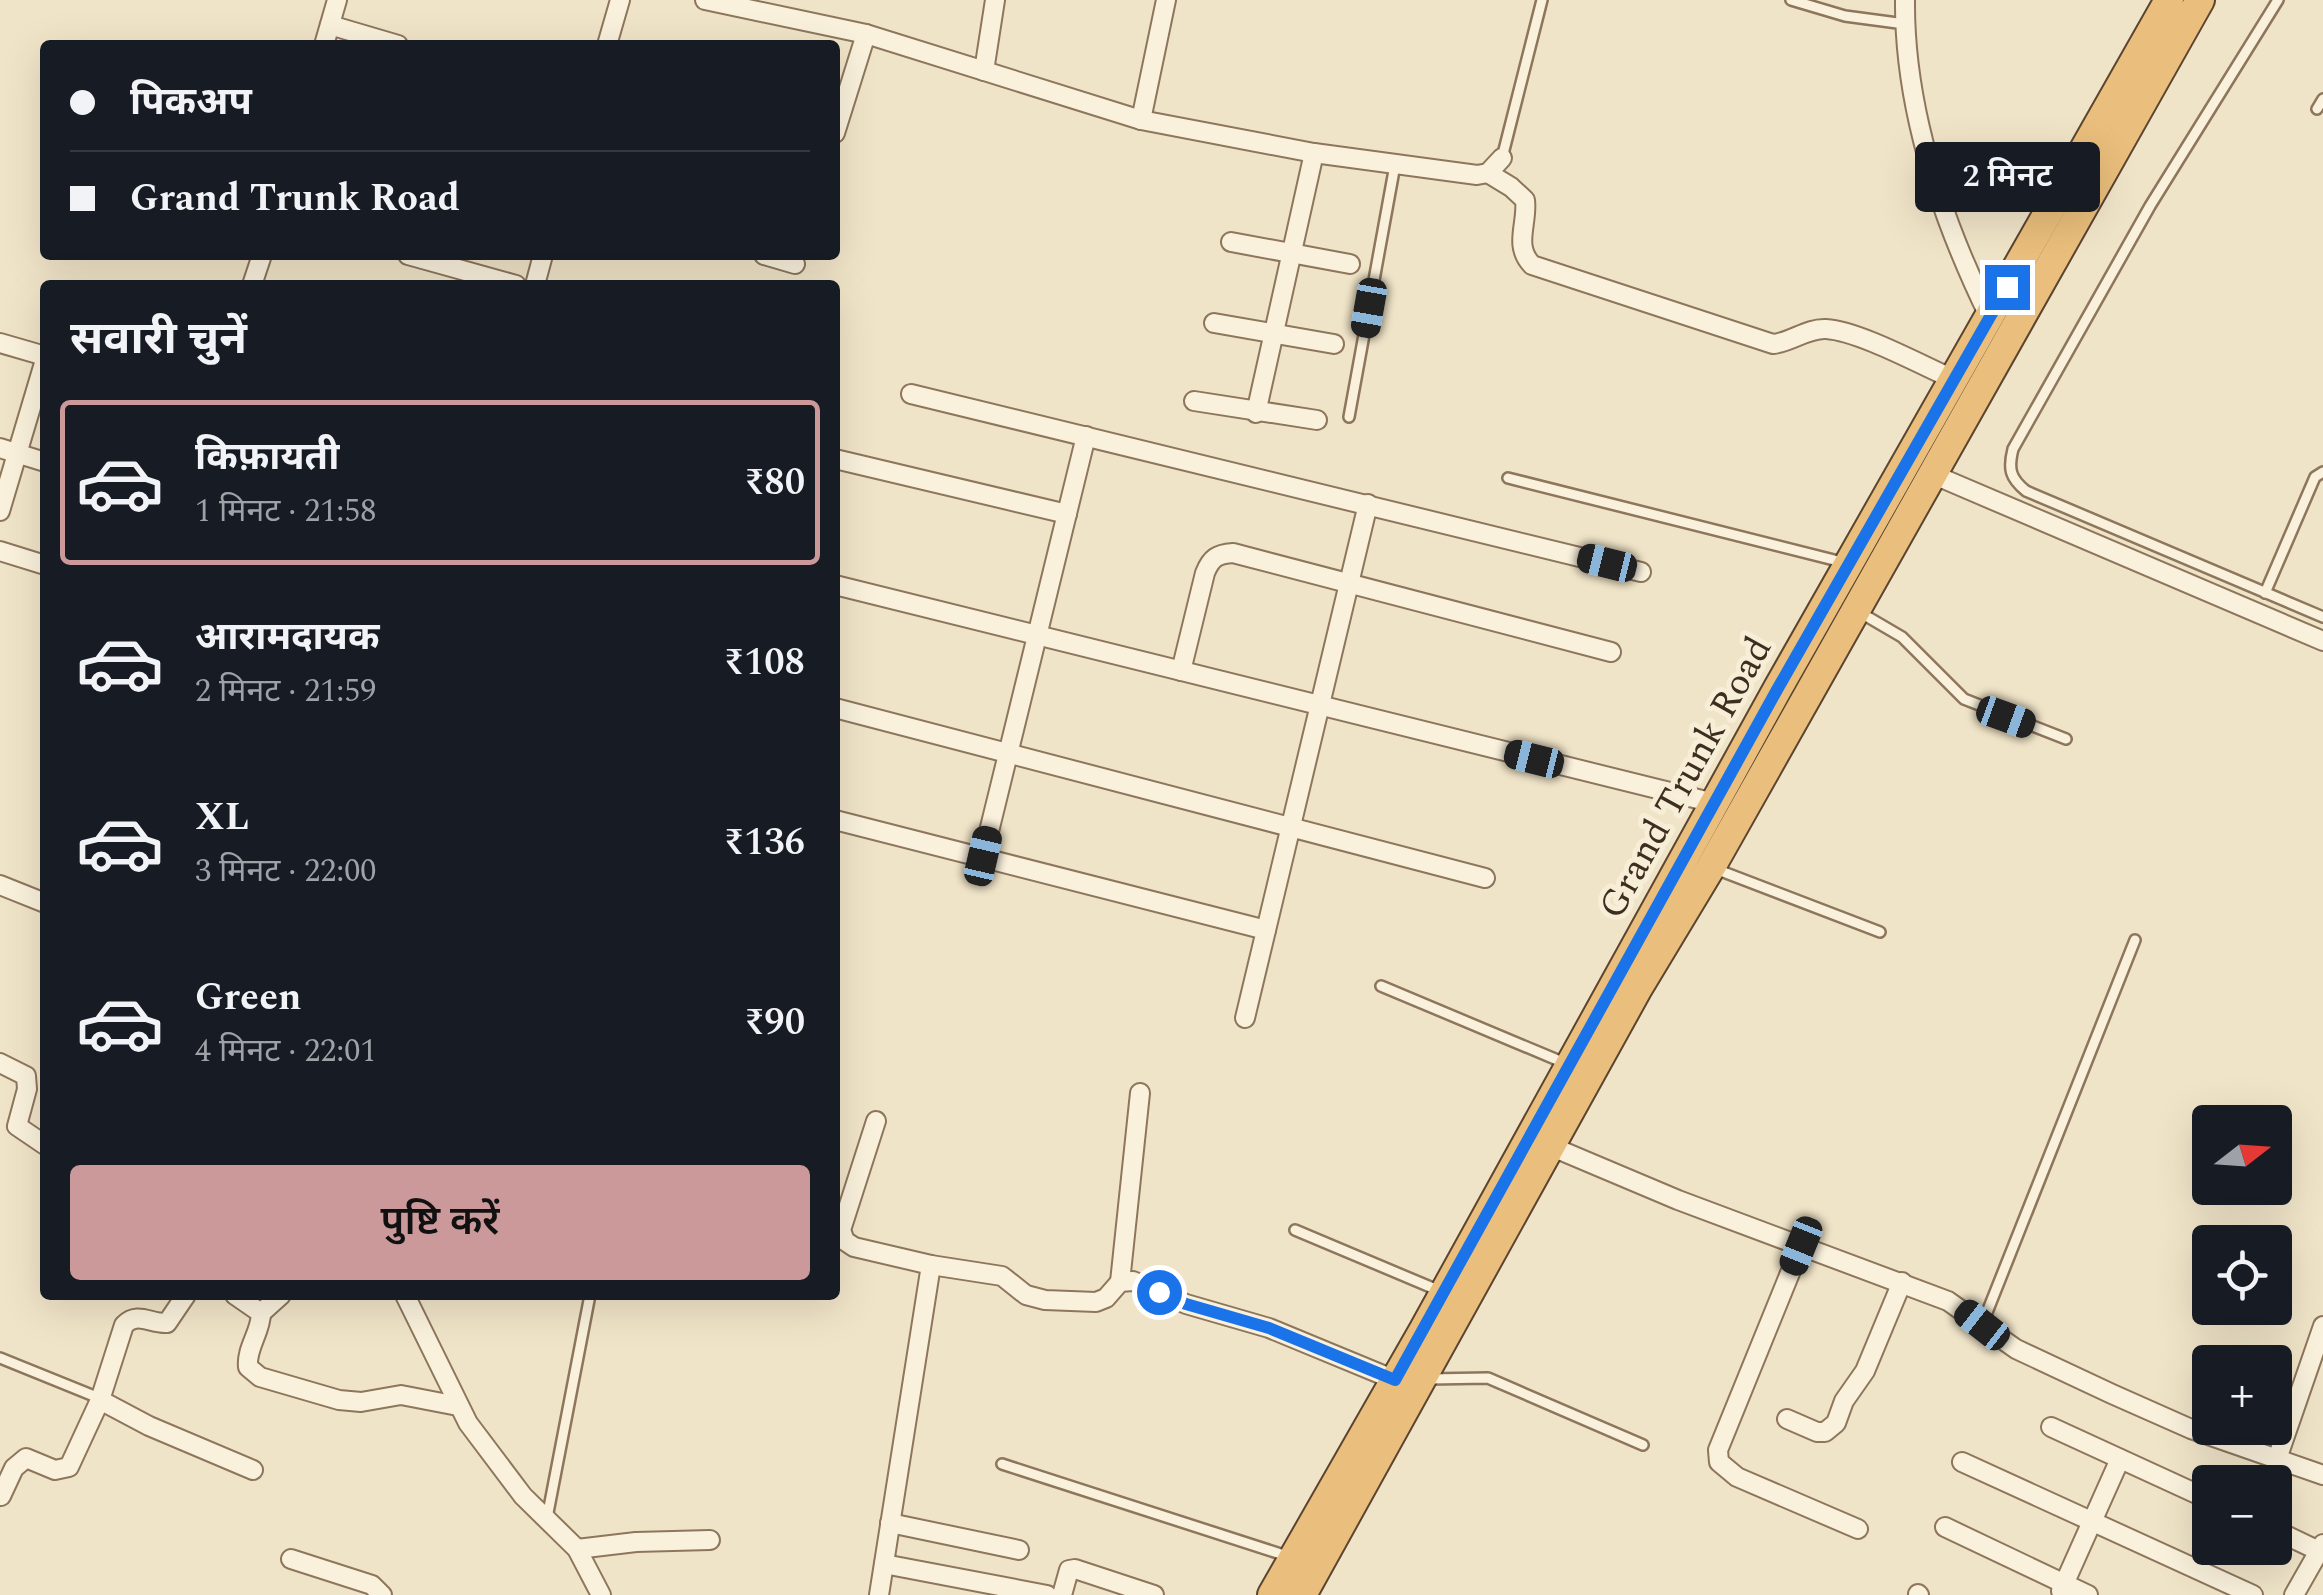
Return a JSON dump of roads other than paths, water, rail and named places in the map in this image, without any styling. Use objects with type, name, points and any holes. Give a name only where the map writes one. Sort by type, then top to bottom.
[{"type":"highway","name":"Grand Trunk Road","points":[[1272,1595],[1550,1146],[1711,867],[1932,474],[2169,0]]},
{"type":"highway","name":"Grand Trunk Road","points":[[1302,1595],[1408,1379],[1444,1292],[1849,563],[1990,318],[2020,293],[2200,0]]},
{"type":"street","points":[[326,40],[338,0]]},
{"type":"street","points":[[608,40],[620,0]]},
{"type":"street","points":[[705,0],[866,34],[1141,120],[1314,153],[1477,176],[1488,174],[1502,158]]},
{"type":"street","points":[[984,71],[995,0]]},
{"type":"street","points":[[1141,120],[1166,0]]},
{"type":"street","points":[[1905,0],[1913,89],[1932,170],[1964,265],[1990,318]]},
{"type":"street","points":[[330,25],[381,40]]},
{"type":"street","points":[[840,117],[866,34]]},
{"type":"street","points":[[1256,413],[1314,153]]},
{"type":"street","points":[[1488,174],[1525,200],[1520,242],[1524,257],[1532,265],[1773,344],[1822,328],[1843,332],[1953,380]]},
{"type":"street","points":[[1231,242],[1350,264]]},
{"type":"street","points":[[426,260],[498,280]]},
{"type":"street","points":[[1214,323],[1334,344]]},
{"type":"street","points":[[0,343],[40,356]]},
{"type":"street","points":[[0,511],[8,451],[40,371]]},
{"type":"street","points":[[911,394],[1641,572]]},
{"type":"street","points":[[1194,401],[1317,420]]},
{"type":"street","points":[[983,856],[1086,436]]},
{"type":"street","points":[[8,451],[40,461]]},
{"type":"street","points":[[840,460],[1067,514]]},
{"type":"street","points":[[1932,474],[2323,641]]},
{"type":"street","points":[[1245,1018],[1368,504]]},
{"type":"street","points":[[0,551],[40,563]]},
{"type":"street","points":[[1180,671],[1204,573],[1210,561],[1220,554],[1233,553],[1611,652]]},
{"type":"street","points":[[840,586],[1714,803]]},
{"type":"street","points":[[840,709],[1485,878]]},
{"type":"street","points":[[840,821],[1266,930]]},
{"type":"street","points":[[0,885],[40,901]]},
{"type":"street","points":[[0,1064],[26,1076],[27,1090],[17,1126],[40,1142]]},
{"type":"street","points":[[876,1121],[841,1230],[844,1241],[854,1247],[930,1265],[1002,1276],[1026,1295],[1044,1300],[1096,1302],[1106,1298],[1120,1282],[1140,1093]]},
{"type":"street","points":[[1550,1146],[1678,1200],[1948,1300],[2016,1349],[2112,1394],[2178,1423],[2323,1475]]},
{"type":"street","points":[[1801,1246],[1718,1450],[1719,1462],[1738,1477],[1858,1528]]},
{"type":"street","points":[[879,1595],[930,1265]]},
{"type":"street","points":[[1120,1282],[1132,1280],[1186,1304],[1269,1328],[1408,1379]]},
{"type":"street","points":[[1787,1419],[1817,1432],[1836,1424],[1844,1402],[1865,1371],[1902,1282]]},
{"type":"street","points":[[1,1496],[14,1468],[26,1458],[55,1470],[69,1467],[100,1400],[124,1325],[139,1317],[167,1323],[183,1300]]},
{"type":"street","points":[[242,1300],[260,1313]]},
{"type":"street","points":[[275,1300],[260,1313],[247,1359],[248,1366],[260,1377],[350,1402],[402,1396],[458,1406]]},
{"type":"street","points":[[407,1300],[458,1406],[523,1496],[577,1549],[601,1595]]},
{"type":"street","points":[[2277,1459],[2323,1326]]},
{"type":"street","points":[[100,1400],[253,1470]]},
{"type":"street","points":[[2050,1427],[2192,1492]]},
{"type":"street","points":[[2061,1590],[2120,1459]]},
{"type":"street","points":[[1962,1462],[2253,1595]]},
{"type":"street","points":[[890,1523],[1019,1550]]},
{"type":"street","points":[[1945,1527],[2061,1590],[2088,1595]]},
{"type":"street","points":[[2292,1537],[2321,1548],[2294,1595]]},
{"type":"street","points":[[577,1549],[636,1542],[710,1540]]},
{"type":"street","points":[[291,1559],[372,1585],[382,1595]]},
{"type":"street","points":[[884,1564],[1047,1595]]},
{"type":"street","points":[[1062,1595],[1066,1576],[1075,1569],[1154,1595]]},
{"type":"lane","points":[[1502,158],[1542,0]]},
{"type":"lane","points":[[1791,0],[1845,16],[1905,24]]},
{"type":"lane","points":[[2278,0],[2150,206],[2013,449],[2009,465],[2013,480],[2026,491],[2323,617]]},
{"type":"lane","points":[[2318,109],[2323,99]]},
{"type":"lane","points":[[1349,417],[1396,162]]},
{"type":"lane","points":[[2265,592],[2315,477],[2323,472]]},
{"type":"lane","points":[[1508,478],[1849,563]]},
{"type":"lane","points":[[1855,609],[1902,637],[1964,699],[2066,739]]},
{"type":"lane","points":[[1711,867],[1880,932]]},
{"type":"lane","points":[[1982,1325],[2136,940]]},
{"type":"lane","points":[[1380,986],[1570,1065]]},
{"type":"lane","points":[[1295,1230],[1444,1292]]},
{"type":"lane","points":[[546,1520],[589,1300]]},
{"type":"lane","points":[[0,1358],[100,1400]]},
{"type":"lane","points":[[1408,1379],[1488,1378],[1643,1444]]},
{"type":"lane","points":[[1002,1464],[1294,1558]]}]
